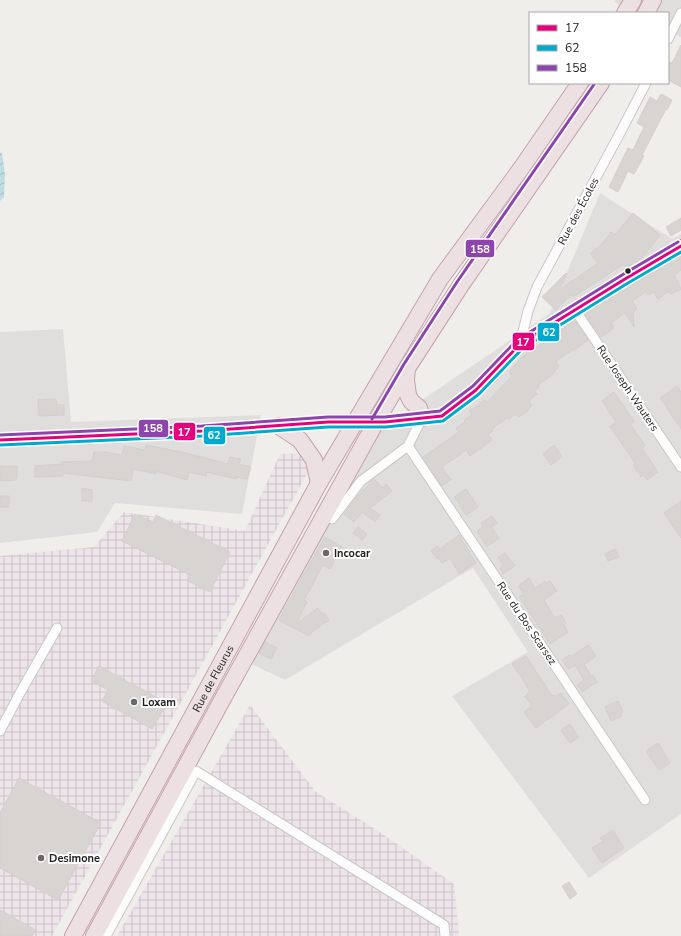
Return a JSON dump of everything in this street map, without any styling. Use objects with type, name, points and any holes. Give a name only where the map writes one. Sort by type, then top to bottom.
[{"type":"highway","points":[[626,12],[633,0]]},
{"type":"highway","points":[[647,12],[653,0]]},
{"type":"highway","name":"Rue de Fleurus","points":[[73,936],[319,483],[355,422],[440,279],[520,170],[579,84]]},
{"type":"highway","name":"Rue de Fleurus","points":[[94,936],[221,702],[408,367],[461,285],[600,84]]},
{"type":"highway","points":[[408,367],[406,380],[408,395],[411,401],[419,408],[422,418]]},
{"type":"highway","points":[[279,426],[300,440],[314,460],[319,483]]},
{"type":"highway","points":[[196,771],[211,743],[221,718],[221,702]]},
{"type":"main road","points":[[0,440],[279,426],[328,422],[385,422],[442,416],[476,390],[520,344],[681,246]]},
{"type":"street","points":[[669,37],[681,13]]},
{"type":"street","name":"Rue des Écoles","points":[[520,344],[528,312],[537,287],[645,84]]},
{"type":"street","name":"Rue Joseph Wauters","points":[[575,310],[681,467]]},
{"type":"street","points":[[332,519],[361,481],[408,446],[422,418]]},
{"type":"street","name":"Rue du Bos Scarsez","points":[[408,446],[645,800]]},
{"type":"street","points":[[0,731],[20,693],[58,628]]},
{"type":"street","points":[[106,936],[196,771],[444,925],[445,936]]},
{"type":"shaded area","points":[[615,0],[681,0],[681,37],[669,31],[669,12],[633,12],[614,2]]},
{"type":"shaded area","points":[[600,193],[672,239],[681,234],[681,814],[589,878],[452,696],[528,652],[473,568],[285,680],[249,663],[379,429],[550,313]]},
{"type":"shaded area","points":[[63,329],[71,422],[261,415],[242,514],[115,503],[97,532],[0,543],[0,332]]},
{"type":"shaded area","points":[[319,452],[52,936],[0,936],[0,556],[94,547],[124,512],[245,531],[280,454]]},
{"type":"shaded area","points":[[250,705],[315,791],[384,835],[454,884],[459,936],[117,936]]},
{"type":"water","points":[[0,152],[2,154],[5,174],[4,197],[0,201]]},
{"type":"building","points":[[681,45],[681,87],[669,81],[669,62],[672,63]]},
{"type":"building","points":[[661,94],[672,100],[642,155],[644,156],[634,174],[628,171],[618,192],[609,187],[628,148],[633,150],[644,127],[637,123],[650,97],[657,101]]},
{"type":"building","points":[[633,213],[660,235],[642,258],[627,267],[624,264],[573,297],[571,295],[556,310],[542,297],[566,273],[567,274],[559,290],[598,263],[590,254],[603,243],[611,232],[615,235]]},
{"type":"building","points":[[681,218],[681,230],[671,236],[666,227]]},
{"type":"building","points":[[681,255],[681,270],[674,275],[681,289],[671,294],[669,291],[658,299],[654,292],[648,295],[646,292],[632,301],[637,309],[633,312],[634,327],[625,313],[611,323],[614,328],[601,337],[585,314]]},
{"type":"building","points":[[574,321],[588,340],[556,361],[559,366],[552,375],[538,385],[539,387],[534,391],[537,394],[529,401],[532,406],[529,410],[519,417],[515,414],[509,419],[507,418],[495,426],[492,429],[493,431],[488,434],[492,440],[470,456],[466,450],[442,467],[451,480],[442,486],[423,457],[459,432],[456,428],[472,415],[469,411],[485,400],[487,402],[512,376],[509,372],[523,356]]},
{"type":"building","points":[[677,386],[681,392],[681,429],[660,398]]},
{"type":"building","points":[[614,392],[634,421],[630,424],[645,446],[642,448],[658,472],[647,480],[644,475],[641,477],[633,465],[635,463],[610,427],[616,422],[602,401]]},
{"type":"building","points":[[56,399],[57,405],[64,405],[64,415],[39,416],[38,400]]},
{"type":"building","points":[[146,445],[182,452],[228,464],[230,457],[241,459],[239,464],[251,467],[247,479],[236,477],[236,479],[207,472],[206,476],[189,472],[187,480],[156,471],[156,474],[133,469],[131,481],[63,473],[63,476],[35,477],[35,466],[62,464],[61,462],[92,461],[94,452],[106,452],[122,455],[124,446],[145,450]]},
{"type":"building","points":[[554,445],[562,457],[551,465],[543,454]]},
{"type":"building","points":[[0,466],[17,466],[16,480],[0,481]]},
{"type":"building","points":[[374,479],[383,488],[386,484],[392,491],[370,508],[380,515],[375,522],[362,512],[354,522],[344,514]]},
{"type":"building","points":[[82,488],[92,490],[92,501],[82,501]]},
{"type":"building","points":[[466,489],[478,507],[466,515],[454,497]]},
{"type":"building","points":[[0,496],[9,496],[9,507],[0,507]]},
{"type":"building","points":[[681,501],[681,538],[664,513]]},
{"type":"building","points":[[135,514],[153,522],[156,515],[230,552],[210,592],[188,581],[190,575],[122,541]]},
{"type":"building","points":[[492,516],[497,523],[491,527],[499,538],[487,547],[477,531],[483,527],[481,523]]},
{"type":"building","points":[[358,527],[367,534],[362,540],[353,533]]},
{"type":"building","points":[[459,535],[476,563],[459,574],[450,558],[442,563],[431,551],[437,546],[440,549]]},
{"type":"building","points":[[325,537],[342,547],[330,569],[323,565],[304,600],[307,602],[296,624],[318,608],[329,620],[312,632],[309,636],[279,620]]},
{"type":"building","points":[[615,549],[619,557],[608,561],[605,554]]},
{"type":"building","points":[[505,553],[515,566],[503,574],[500,568],[503,565],[498,557]]},
{"type":"building","points":[[529,578],[535,588],[545,581],[547,583],[550,581],[557,591],[544,600],[555,618],[561,615],[566,623],[564,625],[568,632],[550,644],[519,597],[524,594],[518,586]]},
{"type":"building","points":[[265,642],[277,648],[271,659],[259,653]]},
{"type":"building","points":[[588,645],[596,656],[584,665],[597,682],[582,692],[577,685],[584,680],[575,665],[568,669],[562,660],[570,655],[571,657]]},
{"type":"building","points":[[526,656],[552,696],[554,695],[555,697],[561,693],[569,704],[536,728],[524,712],[532,706],[525,696],[530,692],[512,664]]},
{"type":"building","name":"Loxam","points":[[99,666],[167,703],[152,729],[102,701],[108,690],[91,681]]},
{"type":"building","points":[[618,701],[623,712],[620,713],[622,716],[611,721],[605,707]]},
{"type":"building","points":[[570,724],[579,737],[570,743],[561,730]]},
{"type":"building","points":[[658,743],[670,763],[659,770],[646,751]]},
{"type":"building","name":"Desimone","points":[[19,778],[101,823],[58,900],[0,868],[0,813]]},
{"type":"building","points":[[613,830],[624,848],[602,863],[592,848],[603,841],[600,838]]},
{"type":"building","points":[[569,882],[577,894],[570,899],[562,886]]},
{"type":"building","points":[[0,910],[36,930],[32,936],[0,936]]},
{"type":"transit line","name":"158","points":[[372,419],[404,364],[457,282],[594,84]]},
{"type":"transit line","name":"158","points":[[0,435],[202,426],[328,417],[385,417],[440,411],[473,386],[517,340],[678,242]]},
{"type":"transit line","name":"17","points":[[0,440],[202,431],[328,422],[385,422],[442,416],[476,390],[520,344],[681,246]]},
{"type":"transit line","name":"62","points":[[0,445],[202,436],[328,427],[386,427],[443,421],[479,394],[523,348],[681,252]]},
{"type":"place","name":"Incocar","points":[[326,553]]},
{"type":"place","name":"Loxam","points":[[134,702]]},
{"type":"place","name":"Desimone","points":[[41,858]]}]
